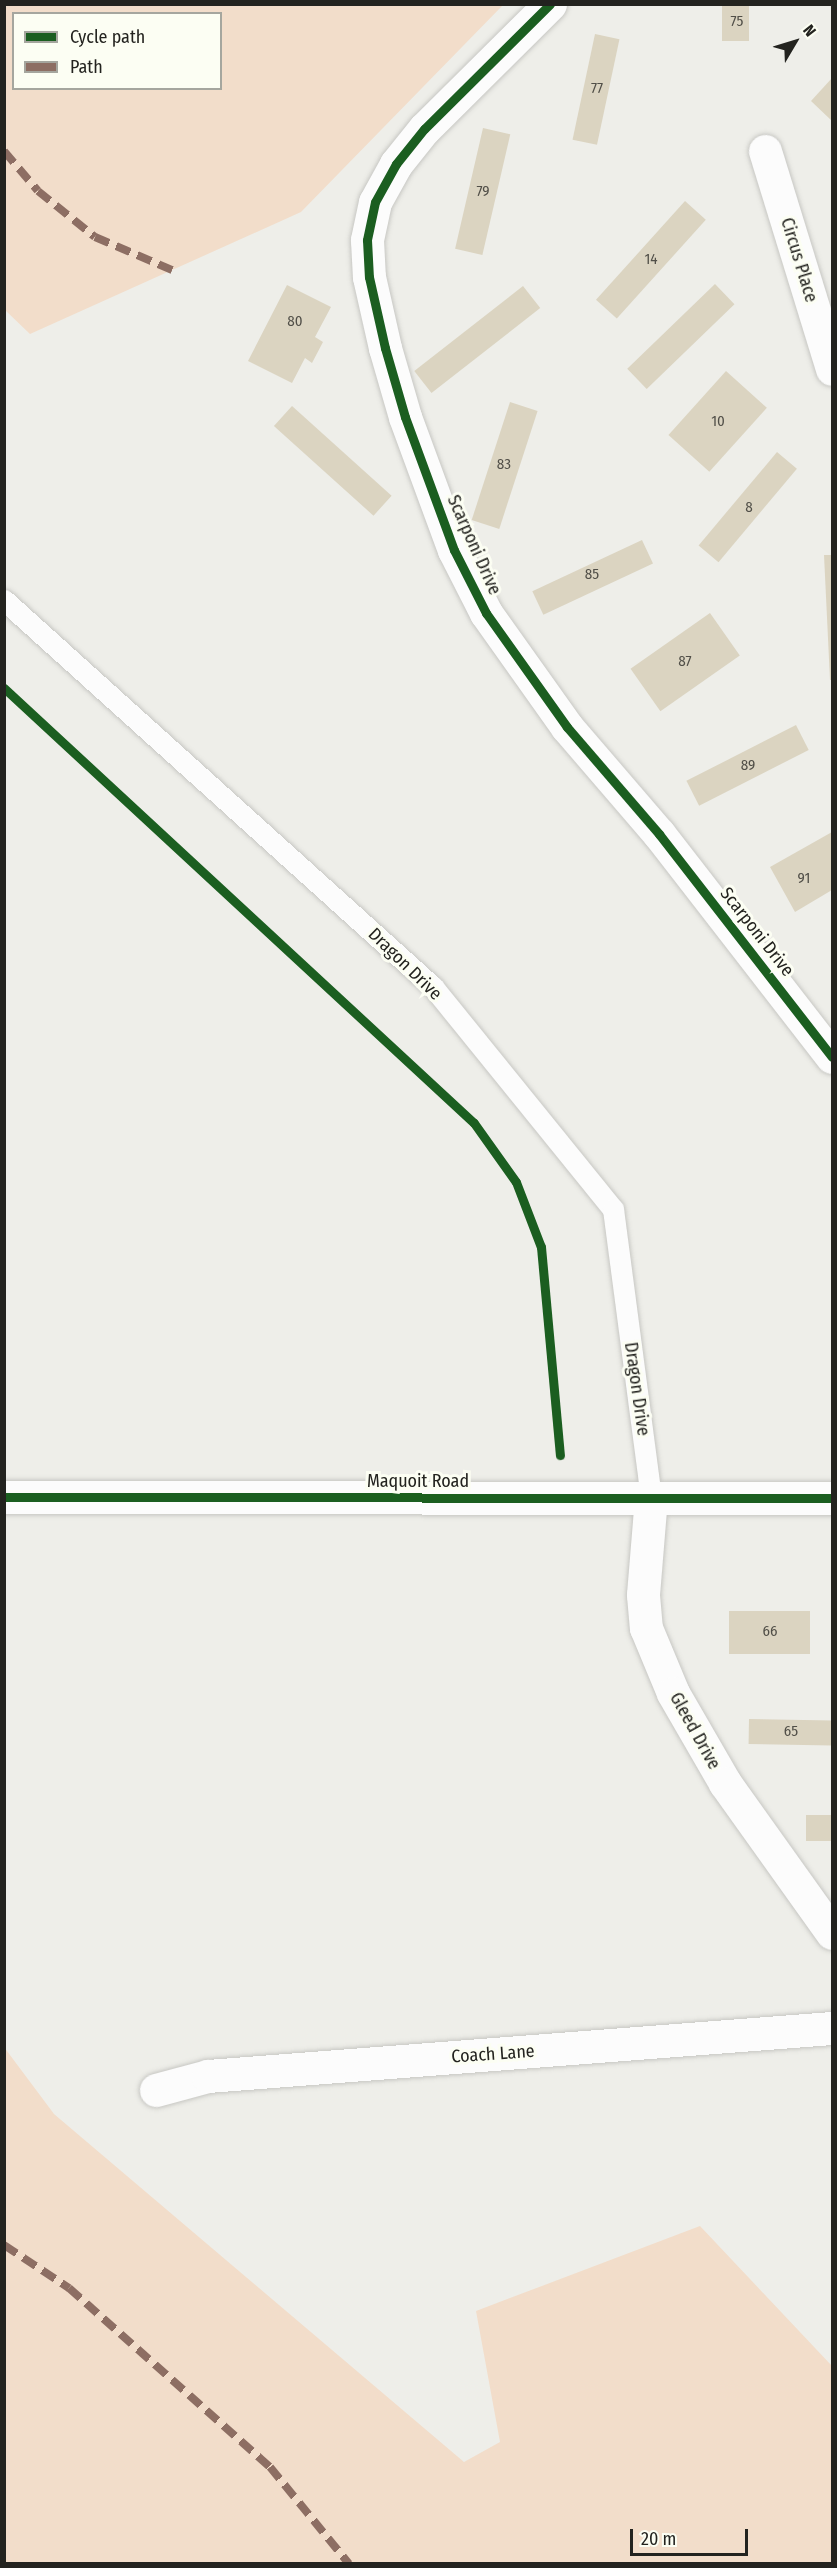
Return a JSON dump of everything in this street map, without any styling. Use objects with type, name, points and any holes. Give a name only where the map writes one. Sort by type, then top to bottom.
[{"type":"street","name":"Scarponi Drive","points":[[550,4],[423,129],[396,164],[375,202],[367,240],[369,278],[385,348],[405,417],[454,550],[486,613],[567,727],[658,834],[832,1057]]},
{"type":"street","name":"Circus Place","points":[[765,151],[832,369]]},
{"type":"street","name":"Maquoit Road","points":[[4,1497],[832,1498]]},
{"type":"street","name":"Gleed Drive","points":[[651,1497],[643,1595],[646,1628],[668,1682],[725,1783],[832,1933]]},
{"type":"street","name":"Coach Lane","points":[[156,2090],[208,2076],[832,2028]]},
{"type":"lane","name":"Dragon Drive","points":[[4,600],[433,987],[613,1209],[651,1497]]},
{"type":"shaded area","points":[[5,4],[503,5],[301,212],[30,334],[5,310]]},
{"type":"shaded area","points":[[4,2047],[54,2114],[464,2462],[500,2442],[476,2311],[700,2226],[832,2366],[832,2563],[5,2563]]},
{"type":"building","points":[[722,4],[749,4],[749,41],[722,41]]},
{"type":"building","points":[[595,34],[619,39],[597,145],[573,140]]},
{"type":"building","points":[[832,78],[832,121],[811,101]]},
{"type":"building","points":[[483,128],[510,134],[482,255],[455,249]]},
{"type":"building","points":[[685,201],[706,220],[617,319],[596,300]]},
{"type":"building","points":[[715,284],[734,304],[647,389],[627,369]]},
{"type":"building","points":[[287,285],[331,307],[315,337],[323,342],[312,363],[305,358],[292,383],[248,361]]},
{"type":"building","points":[[523,286],[540,308],[431,393],[414,371]]},
{"type":"building","points":[[726,371],[767,408],[709,472],[668,435]]},
{"type":"building","points":[[510,402],[538,411],[499,529],[472,520]]},
{"type":"building","points":[[292,406],[392,496],[374,516],[274,426]]},
{"type":"building","points":[[777,452],[797,469],[718,562],[699,545]]},
{"type":"building","points":[[642,540],[653,564],[543,615],[532,591]]},
{"type":"building","points":[[824,555],[832,555],[832,680],[830,680]]},
{"type":"building","points":[[710,613],[740,656],[660,711],[631,669]]},
{"type":"building","points":[[796,725],[809,750],[699,806],[686,781]]},
{"type":"building","points":[[832,832],[832,890],[795,912],[770,867]]},
{"type":"building","points":[[729,1611],[810,1611],[810,1654],[729,1654]]},
{"type":"building","points":[[749,1719],[832,1720],[832,1745],[749,1744]]},
{"type":"building","points":[[806,1815],[832,1815],[832,1841],[806,1841]]},
{"type":"marked path","points":[[4,151],[38,191],[95,237],[172,270]]},
{"type":"marked path","points":[[4,2245],[69,2288],[270,2467],[349,2564]]},
{"type":"cycle path","points":[[550,4],[424,129],[396,164],[375,202],[367,240],[369,277],[385,348],[405,417],[454,550],[486,613],[567,727],[659,834],[832,1057]]},
{"type":"cycle path","points":[[4,688],[474,1123],[516,1182],[541,1247],[560,1455]]},
{"type":"cycle path","points":[[4,1497],[832,1498]]}]
